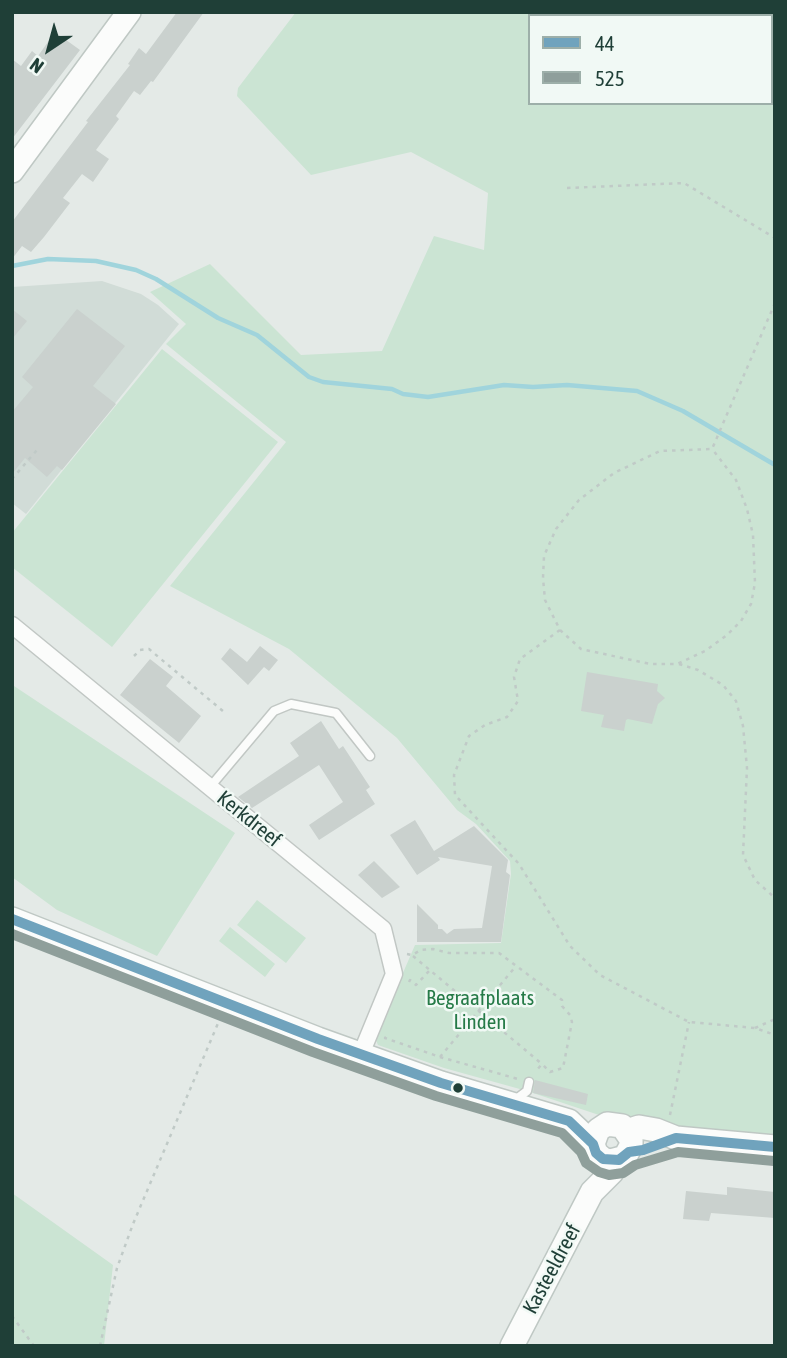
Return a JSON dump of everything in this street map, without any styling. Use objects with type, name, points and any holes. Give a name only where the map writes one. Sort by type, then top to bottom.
[{"type":"street","points":[[12,171],[129,12]]},
{"type":"street","name":"Kerkdreef","points":[[12,625],[383,929],[390,949]]},
{"type":"street","points":[[12,919],[440,1083],[539,1112],[582,1116],[610,1161],[625,1148],[639,1127],[676,1138],[775,1147]]},
{"type":"street","points":[[360,1054],[394,975],[390,949]]},
{"type":"street","points":[[597,1141],[614,1124],[625,1148]]},
{"type":"street","name":"Kasteeldreef","points":[[592,1192],[597,1141]]},
{"type":"street","name":"Kasteeldreef","points":[[512,1346],[592,1192],[612,1172],[625,1148]]},
{"type":"lane","points":[[210,787],[274,711],[291,704],[336,713],[370,756]]},
{"type":"lane","points":[[510,1104],[527,1091],[528,1082]]},
{"type":"path","points":[[567,188],[684,183],[775,238]]},
{"type":"path","points":[[712,449],[775,303]]},
{"type":"path","points":[[712,449],[660,451],[614,473],[579,500],[556,529],[544,556],[545,600],[559,630],[581,649],[650,663],[677,664],[698,670],[723,685],[736,701],[743,726],[747,768],[743,855],[755,880],[775,898]]},
{"type":"path","points":[[677,664],[705,651],[741,621],[751,604],[755,583],[753,535],[747,509],[736,480],[712,449]]},
{"type":"path","points":[[12,479],[37,450]]},
{"type":"path","points":[[559,630],[520,659],[514,677],[518,701],[507,717],[485,724],[469,736],[454,775],[455,795],[519,863],[570,946],[600,975],[689,1022],[755,1028],[775,1035]]},
{"type":"path","points":[[134,656],[140,650],[149,649],[225,712]]},
{"type":"path","points":[[390,949],[412,956],[550,1072],[563,1068],[572,1022],[562,1006],[562,1000],[499,953],[449,953],[433,949],[421,950],[412,956]]},
{"type":"path","points":[[440,1057],[516,966]]},
{"type":"path","points":[[405,992],[410,980],[416,985],[429,970]]},
{"type":"path","points":[[100,1346],[117,1268],[129,1235],[227,1003]]},
{"type":"path","points":[[755,1028],[775,1019]]},
{"type":"path","points":[[676,1138],[669,1119],[689,1022]]},
{"type":"path","points":[[390,1027],[385,1038],[528,1082],[542,1064]]},
{"type":"path","points":[[12,1315],[34,1346]]},
{"type":"shaded area","points":[[102,281],[141,294],[179,324],[26,514],[12,503],[12,287]]},
{"type":"green space","name":"Begraafplaats Linden","points":[[296,12],[686,14],[528,14],[528,105],[773,105],[775,38],[775,1137],[617,1121],[378,1045],[375,1038],[415,945],[501,943],[511,874],[510,861],[476,824],[457,810],[397,738],[289,649],[170,586],[286,442],[166,344],[186,324],[150,292],[210,264],[301,355],[382,351],[434,236],[484,250],[488,193],[411,152],[311,175],[237,96],[238,88]]},
{"type":"green space","points":[[162,349],[278,442],[112,647],[12,567],[12,533]]},
{"type":"green space","points":[[14,686],[235,833],[157,956],[57,910],[12,877]]},
{"type":"green space","points":[[257,900],[306,938],[286,963],[237,925]]},
{"type":"green space","points":[[230,927],[275,964],[265,977],[219,941]]},
{"type":"green space","points":[[12,1193],[113,1265],[104,1346],[12,1346]]},
{"type":"building","points":[[177,12],[204,12],[153,82],[151,81],[140,95],[134,91],[116,116],[119,119],[96,150],[109,159],[93,182],[82,174],[63,198],[70,203],[44,237],[31,252],[22,246],[12,259],[12,222],[130,65],[128,64],[139,48],[146,54]]},
{"type":"building","points":[[55,32],[80,50],[12,139],[12,59],[21,66],[32,51],[38,56]]},
{"type":"building","points":[[12,309],[27,321],[12,339]]},
{"type":"building","points":[[77,309],[125,346],[93,386],[116,404],[62,470],[57,466],[47,477],[25,458],[12,474],[12,412],[33,387],[22,377]]},
{"type":"building","points":[[260,646],[278,660],[269,671],[264,667],[248,685],[221,659],[230,648],[247,662]]},
{"type":"building","points":[[150,659],[173,677],[166,686],[201,716],[179,743],[120,695]]},
{"type":"building","points":[[587,672],[658,684],[657,691],[665,698],[658,704],[652,724],[628,719],[624,731],[601,727],[604,715],[581,711]]},
{"type":"building","points":[[321,721],[339,749],[343,746],[370,787],[366,790],[375,804],[319,840],[309,825],[343,802],[319,765],[252,808],[238,797],[299,756],[290,743]]},
{"type":"building","points":[[415,820],[434,851],[474,826],[508,860],[506,872],[510,875],[501,942],[417,942],[417,904],[438,925],[438,929],[447,934],[454,929],[482,928],[492,866],[438,857],[440,860],[417,875],[390,835]]},
{"type":"building","points":[[374,861],[400,887],[382,898],[358,875]]},
{"type":"building","points":[[535,1080],[588,1094],[586,1105],[533,1093]]},
{"type":"building","points":[[727,1187],[775,1192],[775,1218],[711,1213],[709,1221],[683,1219],[686,1191],[727,1195]]},
{"type":"waterway","points":[[12,266],[48,259],[96,261],[136,270],[156,279],[218,318],[257,335],[309,377],[323,382],[392,389],[403,394],[428,397],[504,385],[567,385],[637,391],[683,411],[775,465]]},
{"type":"transit line","name":"44","points":[[12,919],[318,1039],[441,1083],[569,1121],[593,1144],[596,1153],[603,1159],[619,1160],[629,1152],[676,1138],[775,1147]]},
{"type":"transit line","name":"525","points":[[12,934],[313,1052],[436,1096],[562,1133],[581,1152],[586,1163],[609,1175],[623,1173],[635,1165],[678,1152],[774,1161]]}]
